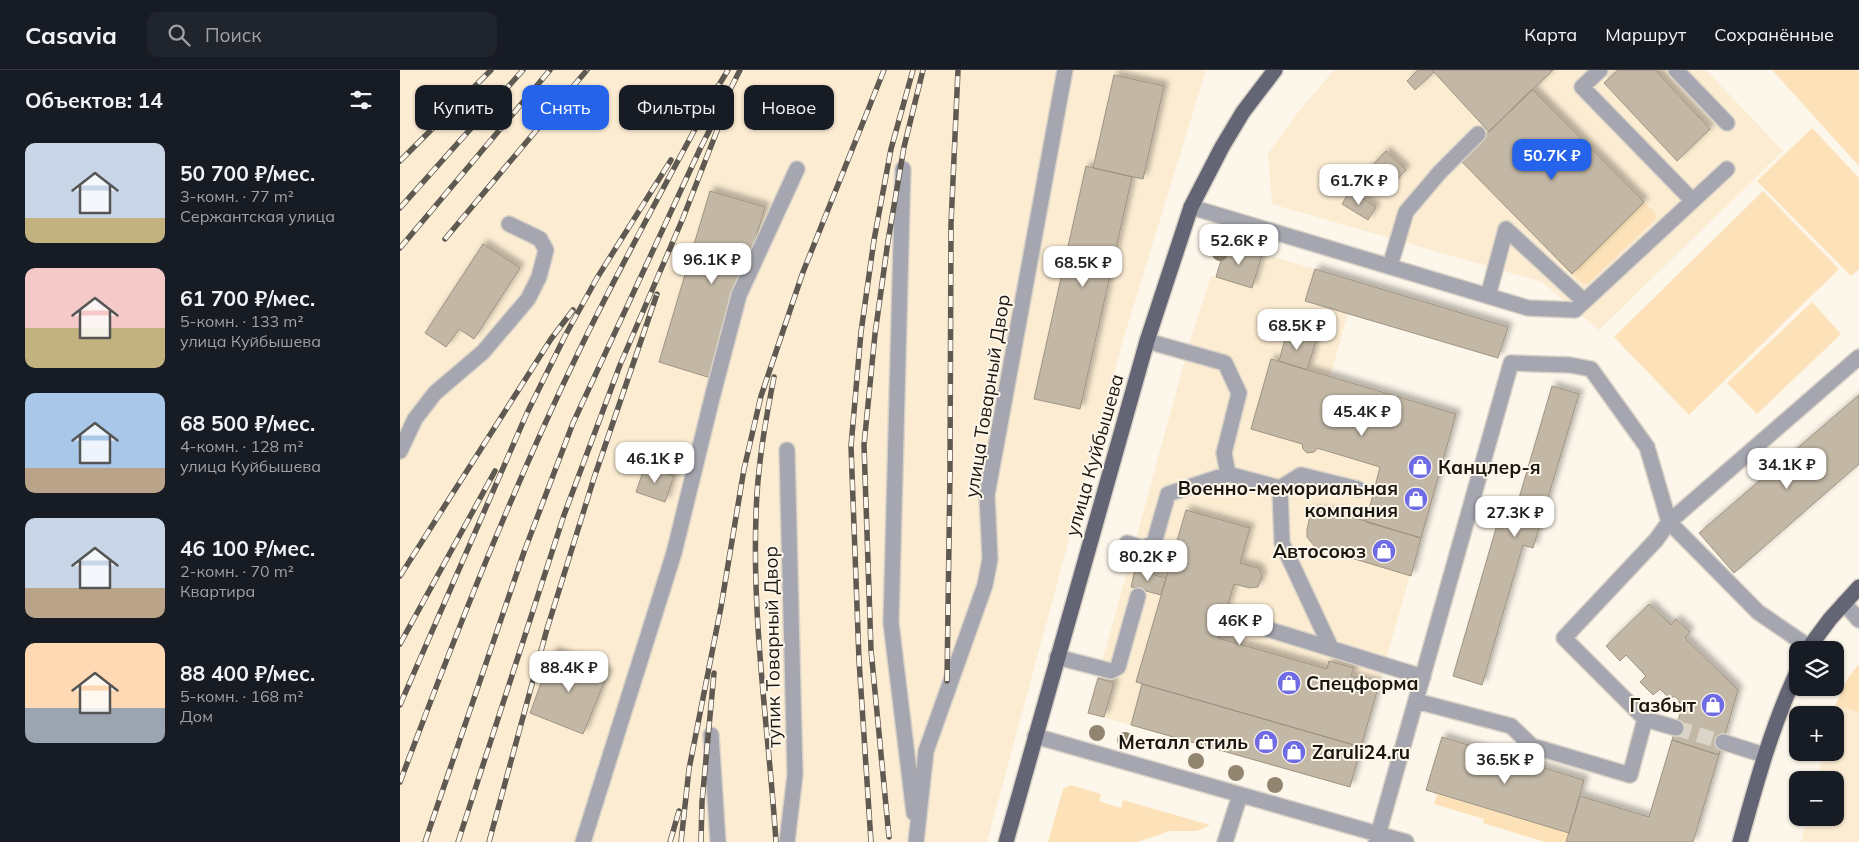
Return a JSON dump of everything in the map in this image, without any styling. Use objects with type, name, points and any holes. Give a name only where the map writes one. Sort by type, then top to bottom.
[{"type":"main road","name":"улица Куйбышева","points":[[1006,842],[1057,657],[1170,266],[1191,207],[1222,147],[1243,112],[1275,70]]},
{"type":"main road","points":[[1814,641],[1859,587]]},
{"type":"main road","points":[[1740,842],[1764,755],[1789,690]]},
{"type":"street","name":"улица Товарный Двор","points":[[917,840],[926,750],[985,585],[990,559],[987,495],[1065,70]]},
{"type":"street","points":[[1600,70],[1582,87],[1692,200]]},
{"type":"street","points":[[1676,70],[1727,123]]},
{"type":"street","points":[[1390,266],[1406,212],[1440,172],[1478,134]]},
{"type":"street","points":[[903,168],[891,623],[917,840]]},
{"type":"street","points":[[583,842],[674,554],[739,295],[798,169]]},
{"type":"street","points":[[1191,207],[1528,308],[1575,310],[1726,169]]},
{"type":"street","points":[[400,451],[416,419],[435,393],[483,352],[528,299],[539,277],[546,250],[540,239],[509,224]]},
{"type":"street","points":[[1488,296],[1506,229],[1584,301]]},
{"type":"street","points":[[1147,342],[1225,363],[1239,393],[1224,453],[1228,474]]},
{"type":"street","points":[[1676,728],[1645,719],[1564,638],[1650,547],[1669,522],[1859,357]]},
{"type":"street","points":[[1378,838],[1512,363],[1570,365],[1591,368],[1647,447],[1669,522],[1758,612],[1798,641]]},
{"type":"street","name":"тупик Товарный Двор","points":[[787,450],[795,775],[787,842]]},
{"type":"street","points":[[1127,543],[1143,548],[1154,543],[1168,494],[1228,474],[1280,488],[1301,475],[1358,489]]},
{"type":"street","points":[[1280,488],[1282,543],[1331,648]]},
{"type":"street","points":[[1057,657],[1111,671],[1118,667],[1138,596]]},
{"type":"street","points":[[1844,603],[1859,620]]},
{"type":"street","points":[[1248,623],[1423,677]]},
{"type":"street","points":[[1416,701],[1511,726],[1532,746],[1630,774],[1645,719]]},
{"type":"street","points":[[711,735],[718,842]]},
{"type":"street","points":[[1035,736],[1240,795],[1378,838],[1406,842]]},
{"type":"street","points":[[1723,742],[1764,755]]},
{"type":"street","points":[[1225,842],[1240,795]]},
{"type":"shaded area","points":[[400,70],[1206,70],[1124,337],[987,842],[400,842]]},
{"type":"shaded area","points":[[1334,70],[1706,70],[1783,151],[1599,330],[1542,282],[1272,204],[1268,154],[1295,116]]},
{"type":"shaded area","points":[[1772,70],[1857,70],[1859,73],[1859,166]]},
{"type":"shaded area","points":[[1812,128],[1859,178],[1859,269],[1851,276],[1757,181]]},
{"type":"shaded area","points":[[1763,191],[1839,269],[1689,415],[1614,337]]},
{"type":"shaded area","points":[[1644,202],[1655,213],[1656,219],[1588,284],[1583,284],[1572,274]]},
{"type":"shaded area","points":[[1226,244],[1315,269],[1305,301],[1348,314],[1330,376],[1456,414],[1350,787],[1088,713],[1191,338],[1211,276],[1216,277]]},
{"type":"shaded area","points":[[1812,302],[1841,334],[1757,414],[1727,383]]},
{"type":"shaded area","points":[[1859,664],[1859,712],[1844,708],[1844,706],[1835,705],[1839,696],[1844,696],[1844,686]]},
{"type":"shaded area","points":[[1844,708],[1859,712],[1859,842],[1801,842],[1805,826],[1844,826],[1844,771],[1819,771],[1821,761],[1844,761]]},
{"type":"shaded area","points":[[1071,785],[1101,794],[1099,801],[1121,808],[1123,800],[1210,825],[1197,831],[1170,831],[1137,842],[1048,842],[1063,789]]},
{"type":"shaded area","points":[[1437,794],[1569,833],[1566,842],[1545,842],[1483,823],[1484,819],[1434,804]]},
{"type":"building","points":[[1418,70],[1432,70],[1434,72],[1415,90],[1407,81]]},
{"type":"building","points":[[1432,70],[1553,70],[1489,132]]},
{"type":"building","points":[[1618,70],[1655,70],[1710,129],[1677,161],[1604,83]]},
{"type":"building","points":[[1114,75],[1164,86],[1143,179],[1093,168]]},
{"type":"building","points":[[1532,89],[1644,202],[1572,274],[1460,160]]},
{"type":"building","points":[[1386,151],[1406,170],[1385,192],[1365,173]]},
{"type":"building","points":[[1086,166],[1132,177],[1080,409],[1034,399]]},
{"type":"building","points":[[710,191],[765,207],[714,379],[659,362]]},
{"type":"building","points":[[1350,191],[1376,207],[1368,220],[1342,204]]},
{"type":"building","points":[[483,244],[520,268],[474,339],[459,329],[446,347],[425,333]]},
{"type":"building","points":[[1226,244],[1262,255],[1252,288],[1216,277]]},
{"type":"building","points":[[1315,269],[1508,327],[1498,358],[1305,301]]},
{"type":"building","points":[[1287,332],[1316,341],[1307,370],[1279,361]]},
{"type":"building","points":[[1271,359],[1456,414],[1421,538],[1366,522],[1380,467],[1317,448],[1314,452],[1307,453],[1303,449],[1302,444],[1251,429]]},
{"type":"building","points":[[1552,386],[1579,394],[1533,548],[1523,545],[1482,685],[1453,676],[1499,518],[1512,522]]},
{"type":"building","points":[[1859,395],[1859,464],[1734,573],[1699,533]]},
{"type":"building","points":[[645,466],[674,476],[665,502],[636,492]]},
{"type":"building","points":[[1186,510],[1250,528],[1240,563],[1258,568],[1262,575],[1258,587],[1250,588],[1234,584],[1218,638],[1327,669],[1329,661],[1354,668],[1351,676],[1379,684],[1361,747],[1136,682]]},
{"type":"building","points":[[1311,511],[1342,514],[1421,538],[1411,576],[1315,547],[1307,537]]},
{"type":"building","points":[[1135,570],[1166,578],[1161,595],[1131,587]]},
{"type":"building","points":[[1649,604],[1671,625],[1676,619],[1690,632],[1685,638],[1738,690],[1719,755],[1672,740],[1680,714],[1679,700],[1674,696],[1670,699],[1660,689],[1653,695],[1640,682],[1646,676],[1626,655],[1620,661],[1606,646]]},
{"type":"building","points":[[553,651],[608,673],[583,734],[530,713]]},
{"type":"building","points":[[1098,678],[1114,683],[1104,717],[1088,713]]},
{"type":"building","points":[[1142,684],[1361,747],[1350,787],[1131,725]]},
{"type":"building","points":[[1442,737],[1584,780],[1569,833],[1426,790]]},
{"type":"building","points":[[1672,740],[1719,755],[1693,842],[1566,842],[1580,796],[1649,817]]},
{"type":"tunnel","points":[[1676,728],[1723,742]]},
{"type":"railway","points":[[400,161],[491,70]]},
{"type":"railway","points":[[400,208],[523,70]]},
{"type":"railway","points":[[400,248],[550,70]]},
{"type":"railway","points":[[445,239],[587,70]]},
{"type":"railway","points":[[719,85],[728,70]]},
{"type":"railway","points":[[425,842],[524,552],[573,423],[700,149],[740,70]]},
{"type":"railway","points":[[681,842],[689,769],[721,607],[744,469],[761,396],[803,272],[884,70]]},
{"type":"railway","points":[[871,842],[859,660],[851,446],[861,332],[874,240],[891,149],[913,70]]},
{"type":"railway","points":[[889,837],[871,650],[864,445],[875,334],[888,241],[904,147],[923,70]]},
{"type":"railway","points":[[947,681],[951,224],[958,70]]},
{"type":"railway","points":[[400,782],[485,563],[531,455],[613,283],[694,130]]},
{"type":"railway","points":[[458,842],[564,515],[620,365],[683,218],[717,130]]},
{"type":"railway","points":[[400,705],[527,413],[566,334],[597,278],[671,160]]},
{"type":"railway","points":[[489,842],[547,629],[594,478],[657,294]]},
{"type":"railway","points":[[400,576],[551,339],[573,310]]},
{"type":"railway","points":[[774,377],[760,463],[755,557],[759,639],[776,842]]},
{"type":"railway","points":[[400,644],[495,471]]},
{"type":"railway","points":[[701,842],[702,802],[714,673]]},
{"type":"railway","points":[[670,842],[679,811]]},
{"type":"place","name":"Канцлер-я","points":[[1420,467]]},
{"type":"place","name":"Военно-мемориальная компания","points":[[1416,499]]},
{"type":"place","name":"Автосоюз","points":[[1384,551]]},
{"type":"place","name":"Спецформа","points":[[1289,683]]},
{"type":"place","name":"Газбыт","points":[[1713,705]]},
{"type":"place","name":"Металл стиль","points":[[1266,742]]},
{"type":"place","name":"Zaruli24.ru","points":[[1294,752]]}]
